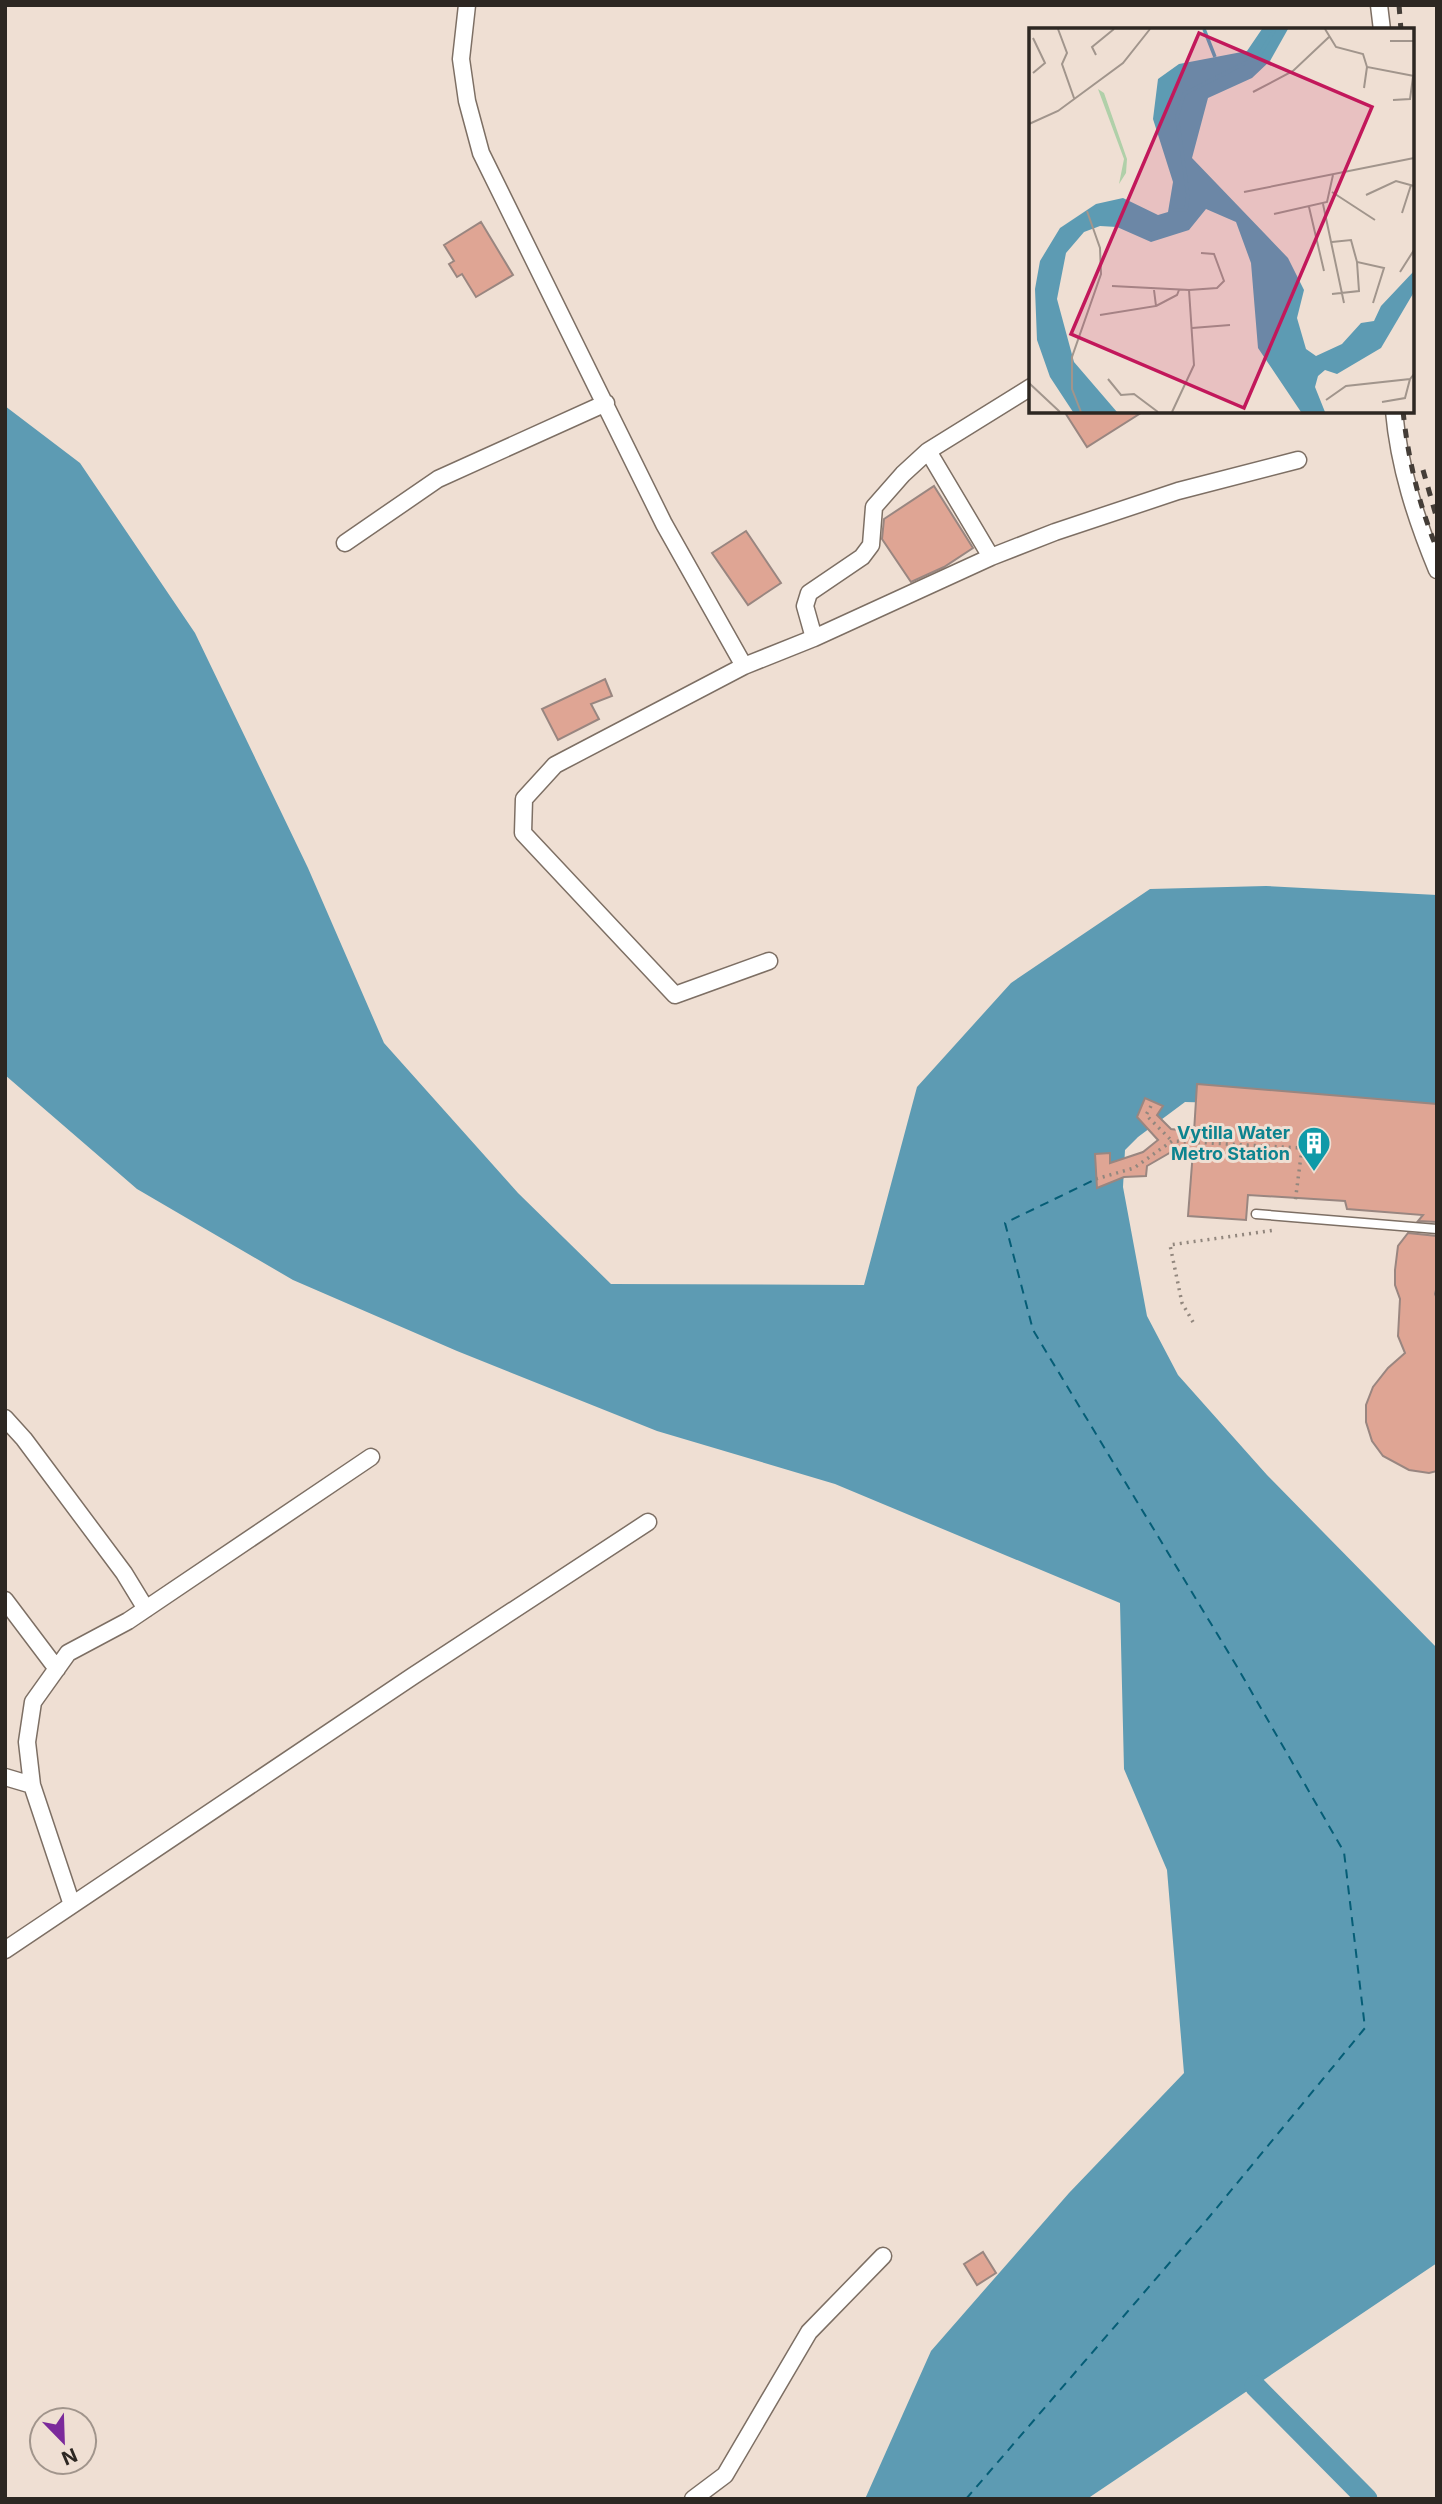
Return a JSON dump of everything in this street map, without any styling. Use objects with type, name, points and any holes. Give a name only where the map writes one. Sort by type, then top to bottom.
[{"type":"street","points":[[467,5],[461,59],[467,101],[481,153],[664,524],[744,666]]},
{"type":"street","points":[[1380,5],[1382,28]]},
{"type":"street","points":[[814,638],[805,606],[809,593],[862,557],[870,545],[874,507],[928,451],[1029,388]]},
{"type":"street","points":[[345,543],[438,480],[606,402]]},
{"type":"street","points":[[1394,413],[1396,436],[1414,515],[1437,570]]},
{"type":"street","points":[[928,451],[990,557]]},
{"type":"street","points":[[769,961],[675,995],[523,833],[524,799],[555,765],[744,666],[814,638],[990,557],[1178,491],[1298,460]]},
{"type":"street","points":[[5,1418],[24,1439],[124,1573],[146,1609]]},
{"type":"street","points":[[72,1905],[32,1786],[27,1742],[33,1702],[68,1653],[128,1621],[372,1457]]},
{"type":"street","points":[[5,1950],[648,1522]]},
{"type":"street","points":[[5,1600],[57,1669]]},
{"type":"street","points":[[5,1777],[32,1786]]},
{"type":"street","points":[[693,2499],[726,2475],[809,2332],[883,2256]]},
{"type":"lane","points":[[1256,1214],[1437,1229]]},
{"type":"path","points":[[1151,1106],[1146,1115],[1172,1142]]},
{"type":"path","points":[[1096,1179],[1134,1168],[1172,1142],[1302,1148],[1293,1212]]},
{"type":"path","points":[[1193,1322],[1182,1303],[1170,1245],[1280,1228]]},
{"type":"water","points":[[5,406],[80,463],[195,633],[308,868],[384,1043],[518,1193],[611,1284],[864,1285],[917,1087],[1011,983],[1150,889],[1266,886],[1437,895],[1437,1115],[1307,1105],[1185,1102],[1125,1150],[1123,1187],[1147,1316],[1178,1375],[1267,1475],[1437,1648],[1437,2263],[1087,2499],[865,2499],[931,2351],[1069,2193],[1184,2073],[1167,1870],[1124,1769],[1120,1603],[835,1484],[657,1431],[457,1351],[293,1280],[137,1189],[5,1075]]},
{"type":"building","points":[[481,222],[513,275],[476,297],[462,274],[457,277],[449,264],[454,261],[444,245]]},
{"type":"building","points":[[1065,413],[1141,413],[1087,447]]},
{"type":"building","points":[[934,486],[973,548],[944,567],[911,582],[882,539],[884,519]]},
{"type":"building","points":[[746,531],[781,583],[748,605],[712,553]]},
{"type":"building","points":[[605,679],[612,696],[591,704],[599,719],[558,740],[542,709]]},
{"type":"building","name":"Vytilla Water Metro Station","points":[[1197,1084],[1437,1104],[1437,1222],[1418,1221],[1423,1215],[1347,1209],[1345,1201],[1248,1195],[1246,1220],[1188,1216],[1193,1151],[1173,1151],[1147,1166],[1146,1176],[1124,1177],[1097,1188],[1095,1154],[1110,1153],[1110,1163],[1143,1152],[1158,1140],[1137,1117],[1145,1098],[1163,1106],[1157,1115],[1171,1129],[1194,1132]]},
{"type":"building","points":[[1408,1233],[1437,1236],[1437,1471],[1429,1473],[1409,1470],[1383,1456],[1372,1441],[1366,1422],[1366,1405],[1373,1387],[1405,1353],[1398,1336],[1400,1299],[1395,1285],[1395,1270],[1398,1246]]},
{"type":"building","points":[[983,2252],[996,2273],[977,2285],[964,2264]]},
{"type":"waterway","points":[[1255,2386],[1367,2499]]},
{"type":"ferry route","points":[[966,2499],[1210,2216],[1365,2028],[1344,1852],[1236,1665],[1033,1330],[1005,1223],[1096,1179]]},
{"type":"railway","points":[[1399,5],[1401,28]]},
{"type":"railway","points":[[1403,413],[1415,482],[1437,549]]},
{"type":"railway","points":[[1423,470],[1437,519]]},
{"type":"place","name":"Vytilla Water Metro Station","points":[[1314,1173]]}]
